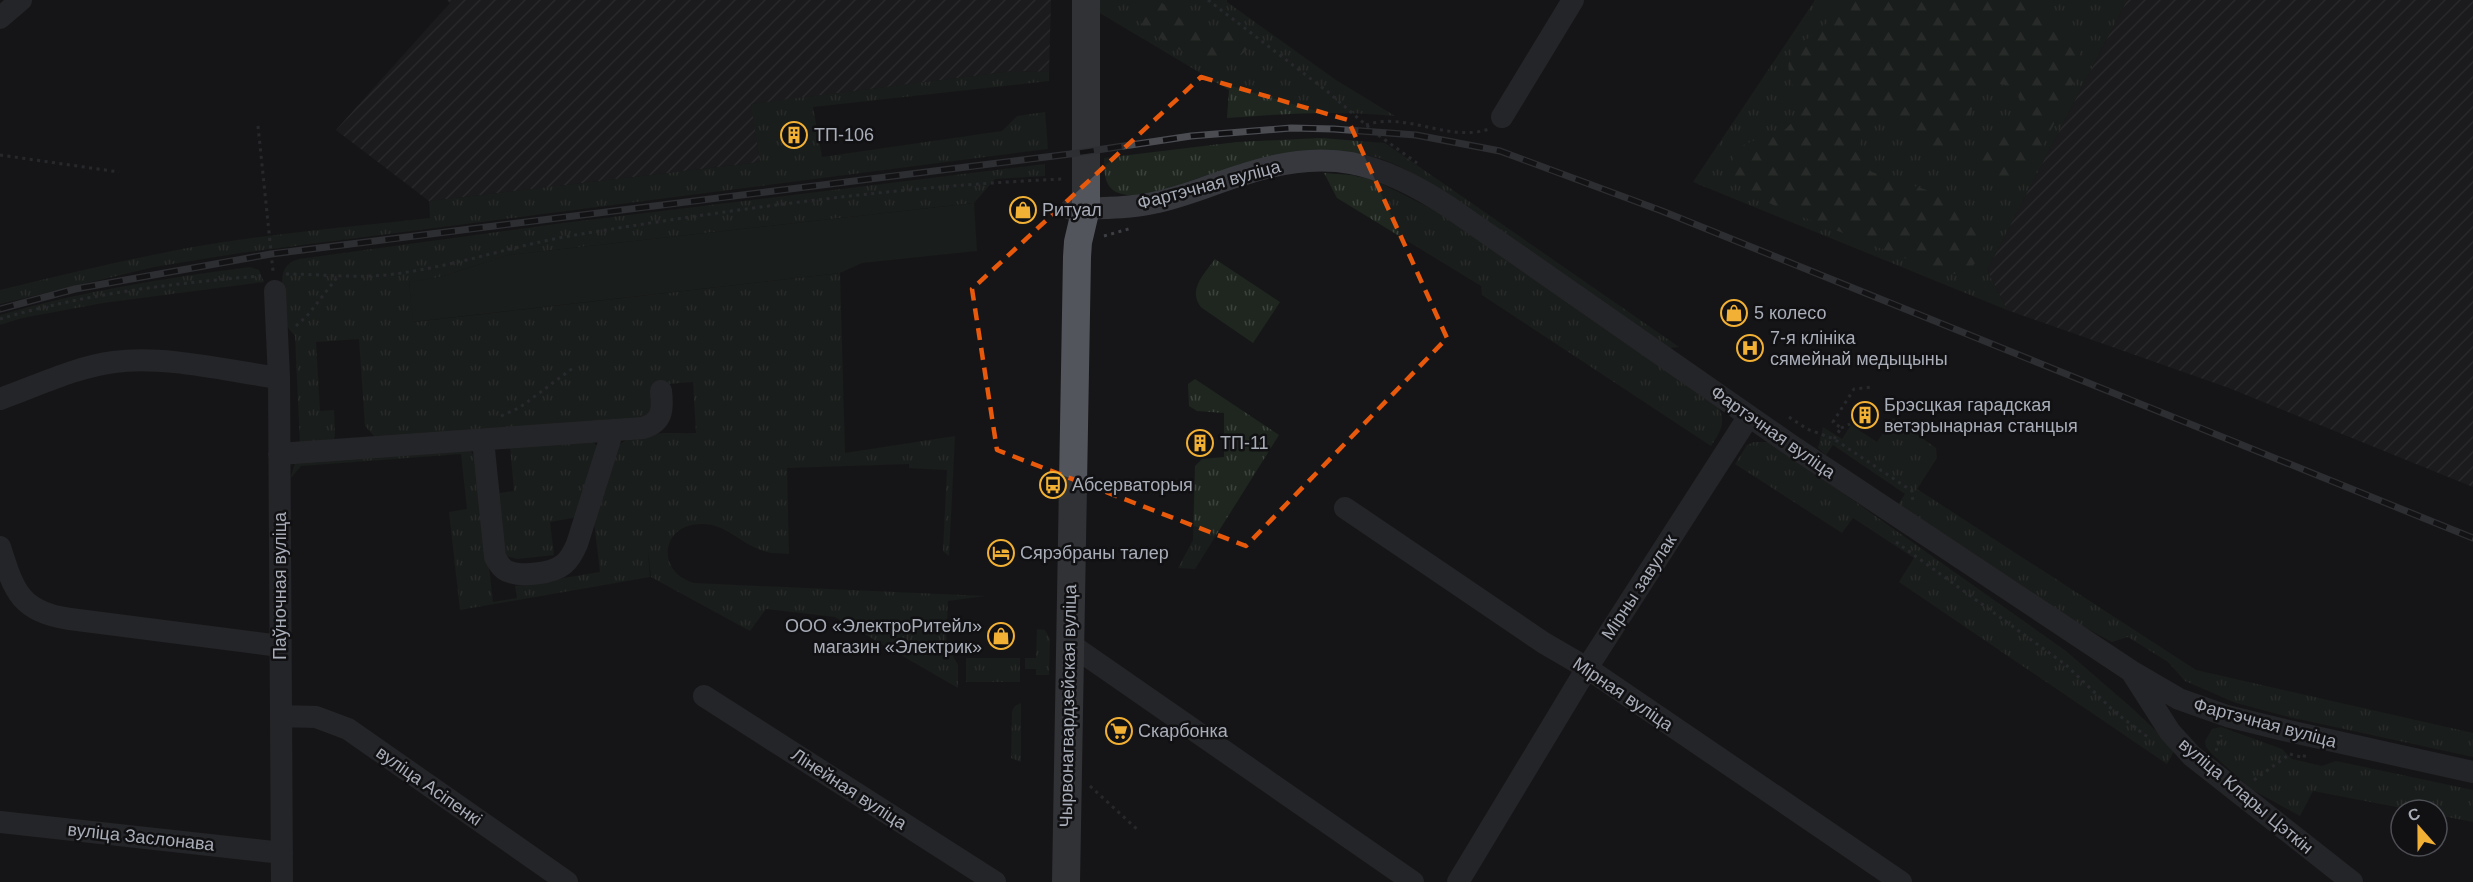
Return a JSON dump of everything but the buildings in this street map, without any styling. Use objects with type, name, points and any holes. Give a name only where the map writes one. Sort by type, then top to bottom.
[{"type":"main road","name":"Чырвонагвардзейская вуліца","points":[[1069,0],[1071,178],[1078,209]]},
{"type":"main road","name":"Чырвонагвардзейская вуліца","points":[[1066,882],[1066,777],[1078,209],[1086,0]]},
{"type":"street","points":[[0,18],[21,0]]},
{"type":"street","points":[[1502,117],[1573,0]]},
{"type":"street","name":"Фартэчная вуліца","points":[[1078,209],[1154,203],[1246,173],[1294,163],[1351,162],[1375,167],[1396,175],[1440,201],[1749,416],[2131,671],[2179,699],[2227,716],[2473,772]]},
{"type":"street","name":"Паўночная вуліца","points":[[274,283],[279,378],[282,882]]},
{"type":"street","points":[[0,399],[69,373],[112,362],[134,360],[158,361],[279,378]]},
{"type":"street","points":[[279,454],[613,430],[652,425],[662,412],[661,391]]},
{"type":"street","name":"Мірны завулак","points":[[1458,882],[1587,668],[1749,416]]},
{"type":"street","points":[[483,440],[495,557],[499,565],[507,571],[518,574],[553,570],[563,565],[571,556],[577,544],[613,430]]},
{"type":"street","name":"Мірная вуліца","points":[[1345,508],[1544,643],[1587,668],[1901,882]]},
{"type":"street","points":[[0,547],[18,596],[41,613],[70,620],[280,646]]},
{"type":"street","points":[[1070,644],[1413,882]]},
{"type":"street","name":"вуліца Клары Цэткін","points":[[2131,671],[2170,732],[2192,756],[2352,882]]},
{"type":"street","name":"Лінейная вуліца","points":[[704,696],[995,882]]},
{"type":"street","name":"вуліца Асіпенкі","points":[[281,716],[316,717],[348,729],[567,882]]},
{"type":"street","name":"вуліца Заслонава","points":[[0,822],[282,853]]},
{"type":"path","points":[[1208,0],[1328,92],[1405,155]]},
{"type":"path","points":[[1366,125],[1395,121],[1478,133],[1496,124],[1502,117]]},
{"type":"path","points":[[258,126],[274,283]]},
{"type":"path","points":[[0,155],[119,172]]},
{"type":"path","points":[[0,319],[80,299],[144,289],[274,283],[339,275],[371,276],[402,273],[561,237],[759,208],[979,183],[1071,178]]},
{"type":"path","points":[[277,336],[300,323],[339,275]]},
{"type":"path","points":[[493,419],[519,408],[573,368]]},
{"type":"path","points":[[1841,428],[1833,422],[1854,389],[1873,387]]},
{"type":"path","points":[[1834,439],[1841,428],[1850,424]]},
{"type":"path","points":[[2216,752],[2222,730]]},
{"type":"path","points":[[2250,782],[2290,754]]},
{"type":"path","points":[[1066,777],[1082,782],[1099,792],[1139,831]]},
{"type":"highlighted area","points":[[1201,77],[1348,120],[1447,338],[1246,546],[997,450],[972,289]]},
{"type":"shaded area","points":[[447,0],[1051,0],[1049,72],[1013,71],[752,104],[760,162],[429,201],[336,130],[450,3]]},
{"type":"shaded area","points":[[2127,0],[2473,0],[2473,487],[2229,388],[2007,310],[1987,270]]},
{"type":"green space","points":[[1100,0],[1227,0],[1336,80],[1395,116],[1332,113],[1227,118],[1229,90],[1098,12]]},
{"type":"green space","points":[[1815,0],[2127,0],[1987,270],[2007,310],[1693,182]]},
{"type":"green space","points":[[1834,0],[2019,0],[2061,28],[2078,47],[2081,58],[2080,69],[2048,136],[2026,170],[2008,182],[1991,180],[1984,175],[1980,158],[1987,140],[2022,103],[2019,95],[2008,86],[1994,84],[1981,91],[1974,100],[1967,130],[1959,140],[1942,151],[1930,152],[1917,147],[1898,126],[1886,119],[1864,134],[1859,149],[1865,165],[1872,172],[1955,200],[1976,213],[1983,226],[1984,247],[1973,266],[1964,271],[1953,274],[1941,273],[1781,208],[1751,192],[1735,175],[1732,168],[1733,160],[1739,149],[1746,144],[1782,132],[1795,116],[1797,101],[1789,70],[1791,55],[1798,45],[1825,25]]},
{"type":"green space","points":[[1154,1],[1168,6],[1186,25],[1197,31],[1241,28],[1250,37],[1249,48],[1241,55],[1219,61],[1193,58],[1144,28],[1139,19],[1141,10]]},
{"type":"green space","points":[[1013,71],[1049,72],[1049,81],[813,107],[822,157],[1002,131],[1017,116],[1045,112],[1048,149],[240,253],[154,267],[0,304],[0,290],[182,249],[275,235],[430,218],[429,201],[760,162],[751,104]]},
{"type":"green space","points":[[1321,138],[1385,143],[1679,347],[1669,348],[1426,181],[1405,169],[1369,155],[1335,152],[1245,166],[1140,195],[1116,192],[1108,185],[1105,175],[1104,158],[1237,142]]},
{"type":"green space","points":[[1045,164],[1045,176],[995,179],[974,203],[509,255],[440,277],[409,283],[414,322],[840,273],[845,453],[955,436],[949,556],[943,551],[947,470],[909,468],[909,464],[787,468],[789,554],[764,551],[753,547],[726,530],[702,524],[688,526],[678,531],[671,539],[668,549],[669,559],[673,569],[681,577],[694,583],[985,596],[948,601],[946,644],[958,665],[958,688],[835,617],[766,609],[750,631],[651,577],[648,551],[650,577],[460,610],[449,512],[467,509],[461,454],[301,466],[290,479],[295,463],[471,451],[477,462],[493,602],[517,598],[515,586],[600,572],[594,522],[618,446],[634,437],[644,435],[696,433],[693,382],[654,385],[651,417],[376,438],[365,426],[359,339],[316,342],[320,411],[334,410],[335,436],[334,439],[300,445],[295,336],[285,324],[282,280],[287,266],[299,259],[563,223]]},
{"type":"green space","points":[[1324,173],[1374,180],[1448,217],[1718,406],[1722,422],[1720,431],[1711,446],[1482,295],[1481,286],[1337,198]]},
{"type":"green space","points":[[974,203],[977,251],[862,263],[840,273],[413,322],[409,282],[440,277],[508,255]]},
{"type":"green space","points":[[1215,259],[1280,302],[1253,343],[1202,308],[1198,302],[1196,289],[1202,276]]},
{"type":"green space","points":[[250,267],[259,270],[264,282],[103,303],[22,318],[0,325],[0,315],[61,299],[155,281]]},
{"type":"green space","points":[[1195,379],[1279,435],[1195,569],[1178,568],[1193,540],[1195,466],[1202,459],[1224,457],[1224,413],[1197,411],[1189,406],[1188,384]]},
{"type":"green space","points":[[1893,418],[1936,448],[1937,458],[1917,489],[2196,670],[2473,733],[2473,757],[2289,717],[2236,703],[2185,681],[2168,662],[2128,637],[2112,642],[2058,613],[1897,506],[1905,494],[1833,445],[1826,455],[1818,448],[1823,427],[1842,439],[1851,425],[1877,442]]},
{"type":"green space","points":[[592,441],[598,447],[578,514],[573,518],[550,522],[554,555],[517,559],[506,556],[493,494],[514,491],[510,446]]},
{"type":"green space","points":[[1754,442],[1768,442],[1775,445],[2066,651],[2175,749],[2167,764],[1899,582],[1914,558],[1853,518],[1842,533],[1735,464],[1747,445]]},
{"type":"green space","points":[[1037,629],[1045,630],[1050,639],[1049,675],[1036,675],[1036,669],[1025,669],[1025,658],[1036,658]]},
{"type":"green space","points":[[966,658],[1020,658],[1020,682],[966,682]]},
{"type":"green space","points":[[1021,703],[1021,762],[1011,758],[1012,711]]},
{"type":"green space","points":[[2221,727],[2282,749],[2292,759],[2322,766],[2336,761],[2473,790],[2473,822],[2449,817],[2449,798],[2389,798],[2389,806],[2313,791],[2300,816],[2251,789],[2211,753],[2205,741],[2212,729]]},
{"type":"railway","points":[[0,309],[75,289],[271,254],[1070,154],[1191,136],[1291,128],[1416,135],[1500,151],[1662,211],[2473,538]]},
{"type":"place","name":"ТП-106","points":[[794,135]]},
{"type":"place","name":"Ритуал","points":[[1023,210]]},
{"type":"place","name":"5 колесо","points":[[1734,313]]},
{"type":"place","name":"7-я клініка сямейнай медыцыны","points":[[1750,348]]},
{"type":"place","name":"Брэсцкая гарадская ветэрынарная станцыя","points":[[1865,415]]},
{"type":"place","name":"ТП-11","points":[[1200,443]]},
{"type":"place","name":"Абсерваторыя","points":[[1053,485]]},
{"type":"place","name":"Сярэбраны талер","points":[[1001,553]]},
{"type":"place","name":"ООО «ЭлектроРитейл» магазин «Электрик»","points":[[1001,636]]},
{"type":"place","name":"Скарбонка","points":[[1119,731]]}]
